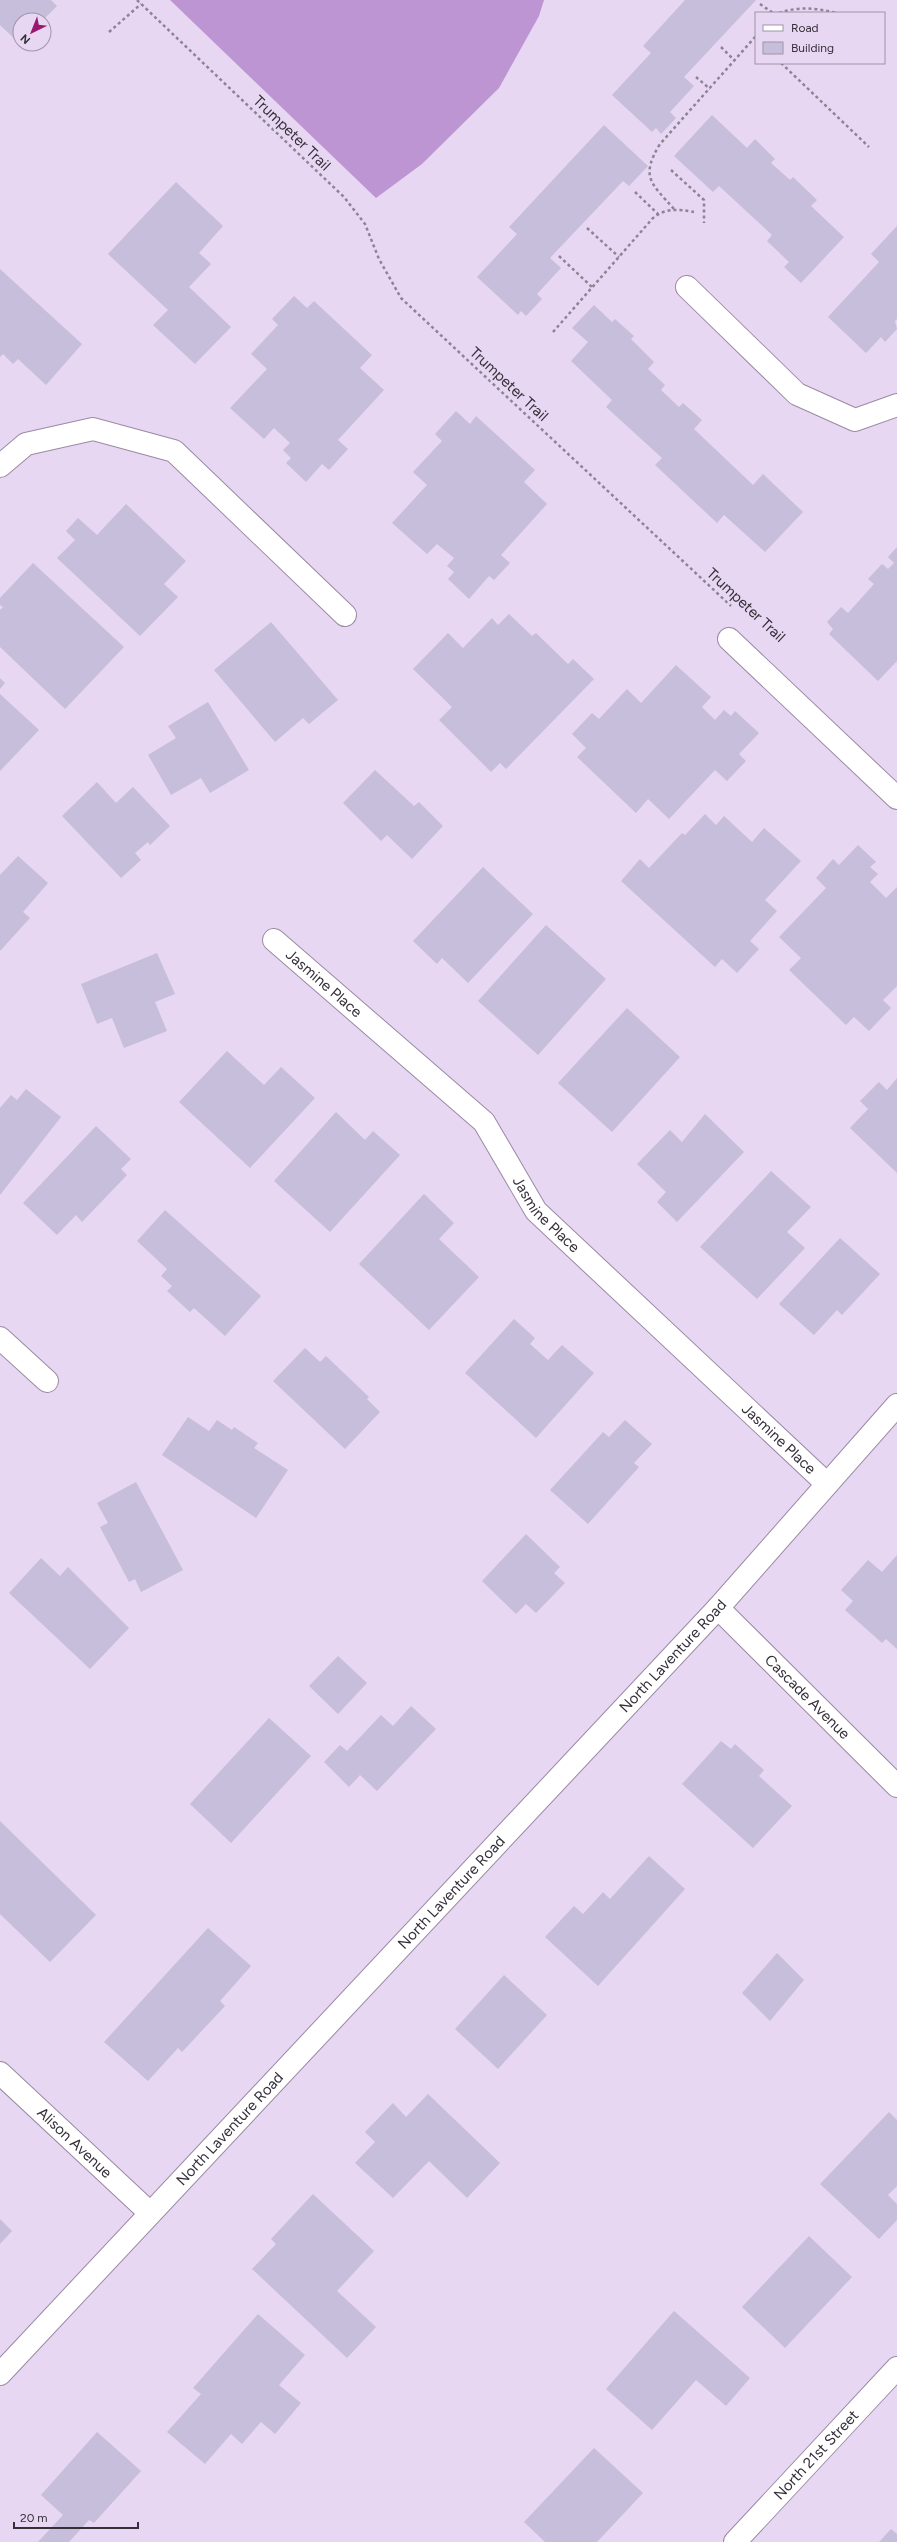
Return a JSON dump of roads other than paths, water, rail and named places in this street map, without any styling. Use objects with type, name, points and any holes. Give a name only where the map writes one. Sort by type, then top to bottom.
[{"type":"street","points":[[687,287],[797,394],[855,420],[897,406]]},
{"type":"street","points":[[0,466],[26,444],[93,429],[174,451],[345,615]]},
{"type":"street","points":[[729,639],[897,798]]},
{"type":"street","name":"Jasmine Place","points":[[274,940],[484,1122],[536,1211],[827,1484]]},
{"type":"street","points":[[0,1338],[47,1381]]},
{"type":"street","name":"North Laventure Road","points":[[0,2374],[718,1608],[897,1405]]},
{"type":"street","name":"Cascade Avenue","points":[[718,1608],[897,1786]]},
{"type":"street","name":"Alison Avenue","points":[[0,2073],[150,2213]]},
{"type":"street","name":"North 21st Street","points":[[734,2542],[897,2368]]}]
